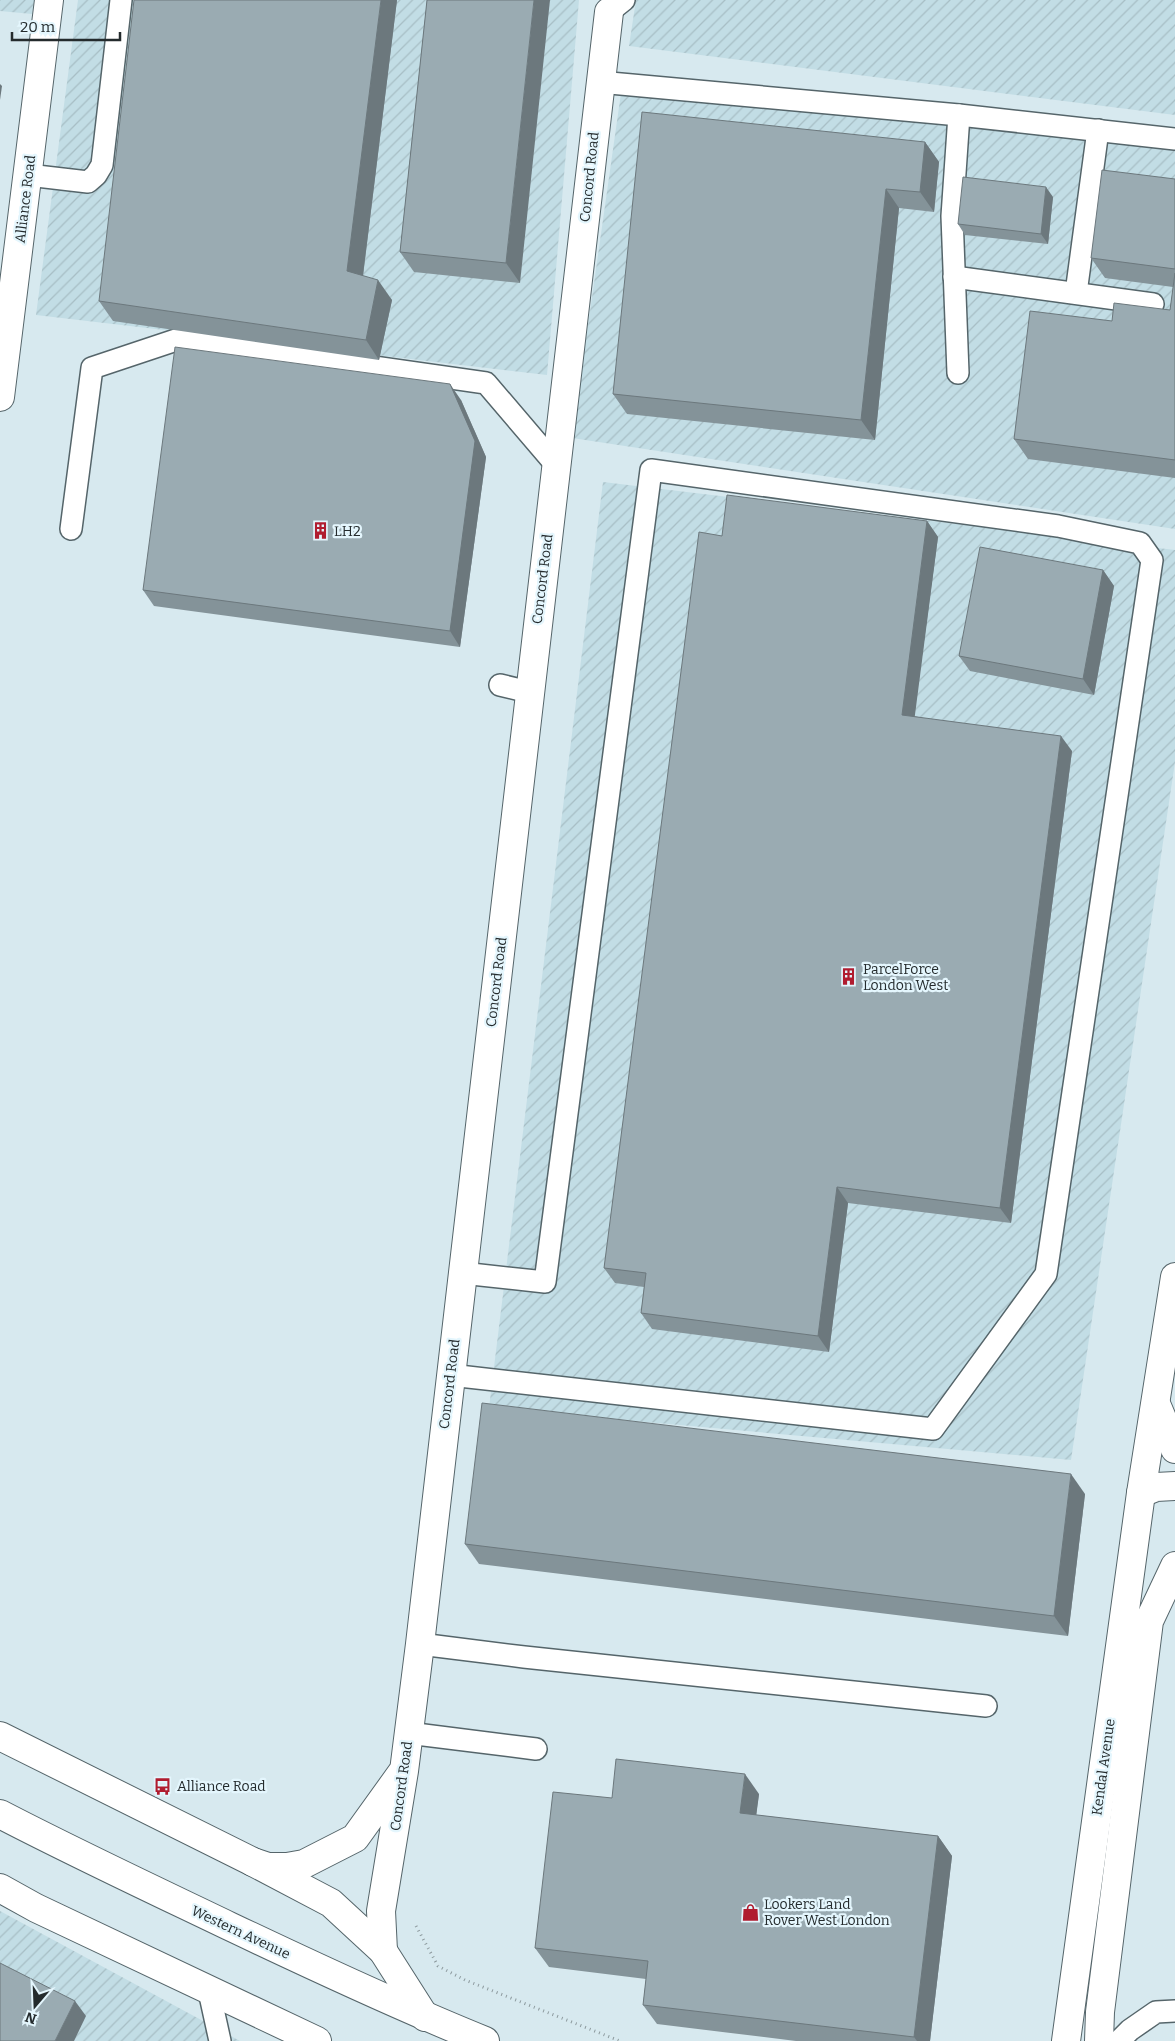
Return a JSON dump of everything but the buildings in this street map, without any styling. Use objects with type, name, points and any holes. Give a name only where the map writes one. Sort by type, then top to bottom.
[{"type":"main road","name":"Alliance Road","points":[[0,397],[50,0]]},
{"type":"main road","name":"Concord Road","points":[[383,1951],[381,1911],[404,1771],[420,1644],[599,82],[614,4]]},
{"type":"main road","name":"Kendal Avenue","points":[[1066,2041],[1141,1493],[1175,1277]]},
{"type":"main road","points":[[1156,1404],[1175,1449]]},
{"type":"main road","points":[[1141,1493],[1156,1486],[1175,1486]]},
{"type":"main road","name":"Kendal Avenue","points":[[1099,2041],[1100,2012],[1149,1621],[1175,1566]]},
{"type":"main road","points":[[0,1736],[331,1903],[383,1951],[425,2017]]},
{"type":"main road","points":[[253,1862],[268,1867],[304,1864],[355,1838],[404,1771]]},
{"type":"main road","name":"Western Avenue","points":[[0,1814],[84,1857],[425,2017],[485,2041]]},
{"type":"main road","points":[[0,1888],[45,1912],[317,2041]]},
{"type":"lane","points":[[28,175],[88,182],[96,175],[102,165],[121,0]]},
{"type":"lane","points":[[599,82],[959,115],[1175,139]]},
{"type":"lane","points":[[958,373],[952,216],[959,115]]},
{"type":"lane","points":[[1076,293],[1098,130]]},
{"type":"lane","points":[[954,277],[1153,304]]},
{"type":"lane","points":[[71,528],[92,368],[179,339],[486,384],[556,465]]},
{"type":"lane","points":[[450,1375],[933,1428],[1046,1274],[1152,560],[1140,544],[1058,526],[651,470],[545,1282],[462,1274]]},
{"type":"lane","points":[[500,684],[529,692]]},
{"type":"lane","points":[[420,1644],[524,1657],[986,1706]]},
{"type":"lane","points":[[408,1733],[536,1748]]},
{"type":"lane","points":[[209,1991],[220,2041]]},
{"type":"lane","points":[[1119,2041],[1130,2030],[1156,2012],[1175,2011]]},
{"type":"path","points":[[384,1896],[399,1903],[407,1910],[438,1966],[465,1980],[620,2041]]},
{"type":"shaded area","points":[[0,0],[34,0],[32,14],[0,11]]},
{"type":"shaded area","points":[[78,0],[579,0],[547,375],[36,315]]},
{"type":"shaded area","points":[[636,0],[1175,0],[1175,115],[629,46]]},
{"type":"shaded area","points":[[622,86],[1175,142],[1175,529],[572,438]]},
{"type":"shaded area","points":[[603,482],[1175,550],[1175,762],[1071,1460],[489,1408]]},
{"type":"shaded area","points":[[0,1911],[240,2041],[0,2041]]},
{"type":"place","name":"LH2","points":[[320,531]]},
{"type":"place","name":"ParcelForce London West","points":[[849,977]]},
{"type":"place","name":"Alliance Road","points":[[163,1786]]},
{"type":"place","name":"Lookers Land Rover West London","points":[[750,1912]]}]
